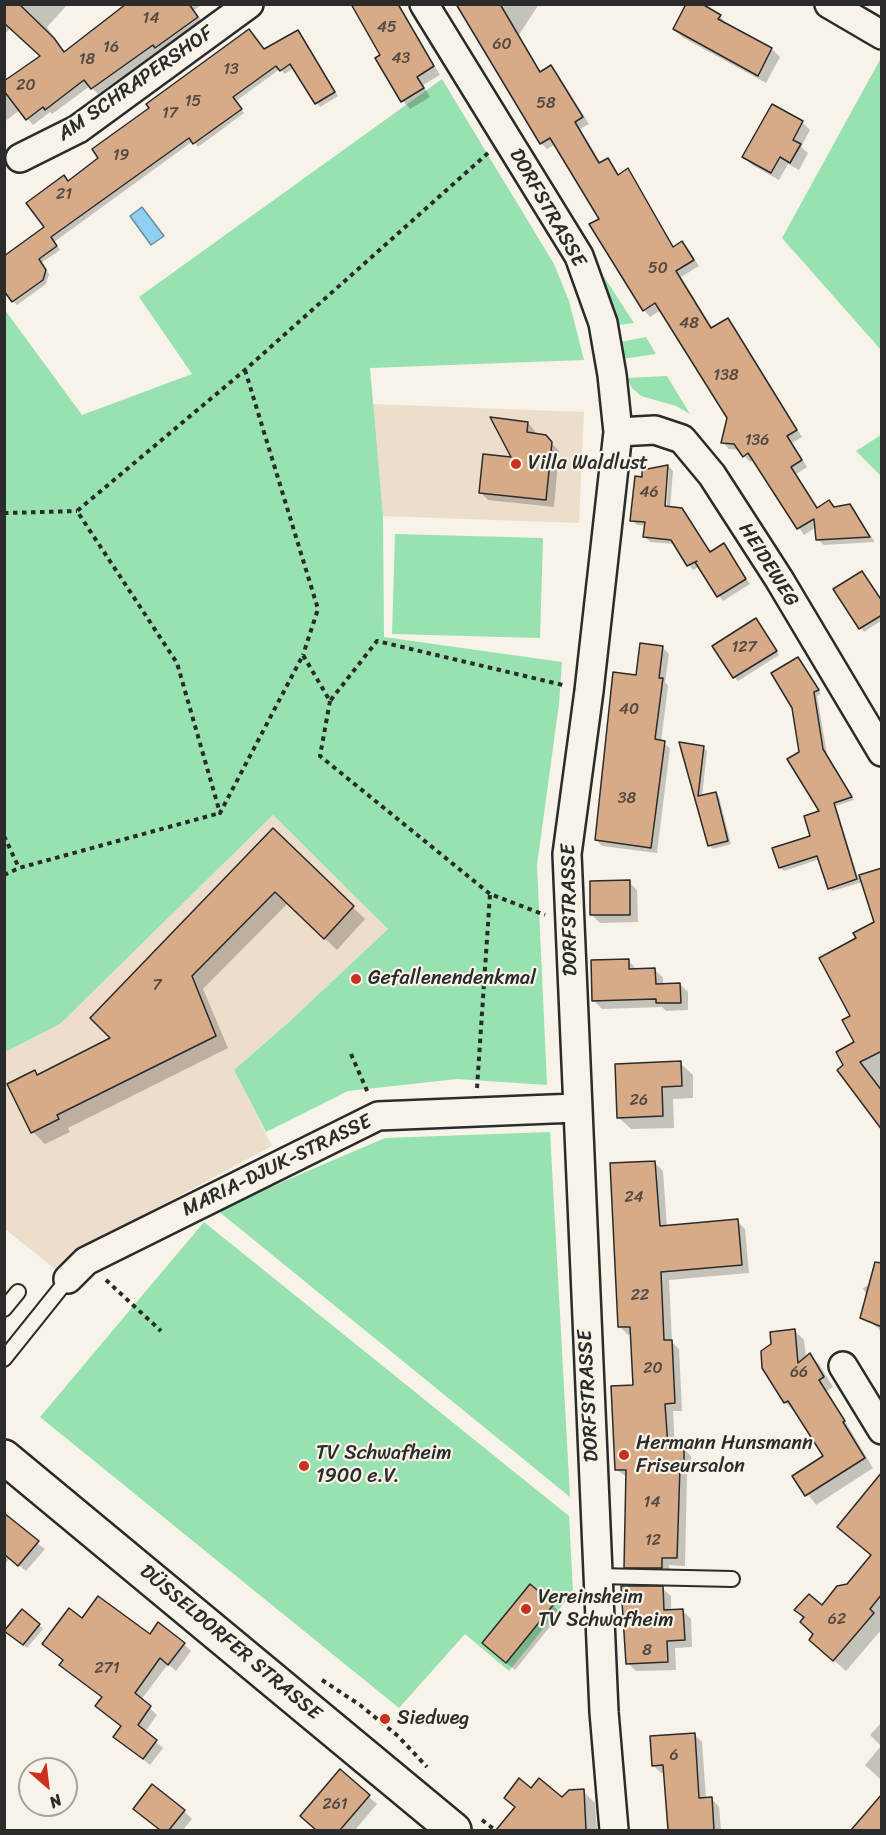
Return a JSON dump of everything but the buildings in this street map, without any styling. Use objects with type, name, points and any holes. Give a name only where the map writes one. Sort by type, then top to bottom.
[{"type":"main road","name":"DÜSSELDORFER STRASSE","points":[[4,1457],[453,1830]]},
{"type":"street","name":"AM SCHRAPERSHOF","points":[[20,158],[78,129],[249,4]]},
{"type":"street","name":"DORFSTRASSE","points":[[424,4],[579,256],[603,323],[612,375],[618,432],[589,691],[567,854],[568,923],[597,1576],[604,1712],[614,1830]]},
{"type":"street","points":[[829,4],[882,35]]},
{"type":"street","name":"HEIDEWEG","points":[[618,432],[655,430],[682,439],[712,475],[778,579],[882,752]]},
{"type":"street","name":"MARIA-DJUK-STRASSE","points":[[77,1270],[378,1116],[576,1108]]},
{"type":"street","points":[[843,1366],[882,1430]]},
{"type":"lane","points":[[4,1359],[77,1270]]},
{"type":"lane","points":[[4,1309],[18,1292]]},
{"type":"lane","points":[[597,1576],[732,1579]]},
{"type":"path","points":[[4,513],[77,511],[245,370],[507,138]]},
{"type":"path","points":[[4,875],[19,868],[220,813],[303,655],[318,609],[245,370]]},
{"type":"path","points":[[77,511],[177,663],[220,813]]},
{"type":"path","points":[[568,923],[490,894],[320,756],[330,700],[377,641],[589,691]]},
{"type":"path","points":[[303,655],[330,700]]},
{"type":"path","points":[[4,836],[19,868]]},
{"type":"path","points":[[475,1113],[490,894]]},
{"type":"path","points":[[351,1054],[378,1116]]},
{"type":"path","points":[[77,1270],[132,1307],[161,1331]]},
{"type":"shaded area","points":[[372,404],[584,412],[579,523],[383,516]]},
{"type":"shaded area","points":[[273,815],[388,929],[234,1070],[272,1146],[82,1248],[60,1273],[5,1229],[5,1052],[60,1024]]},
{"type":"green space","points":[[881,58],[881,350],[782,238]]},
{"type":"green space","points":[[442,79],[554,264],[569,301],[584,360],[370,368],[383,516],[384,637],[562,662],[559,704],[537,865],[547,1085],[457,1079],[348,1091],[266,1132],[234,1070],[388,929],[273,815],[60,1024],[5,1052],[5,310],[82,415],[192,374],[139,297]]},
{"type":"green space","points":[[599,269],[634,323],[618,325]]},
{"type":"green space","points":[[646,337],[656,354],[622,359],[620,342]]},
{"type":"green space","points":[[667,376],[690,414],[676,406],[641,396],[632,388],[627,378]]},
{"type":"green space","points":[[881,435],[881,476],[856,451]]},
{"type":"green space","points":[[395,534],[543,538],[540,638],[392,634]]},
{"type":"green space","points":[[550,1132],[570,1497],[217,1210],[385,1138]]},
{"type":"green space","name":"TV Schwafheim 1900 e.V.","points":[[204,1222],[569,1516],[573,1592],[509,1671],[465,1634],[399,1708],[40,1417]]},
{"type":"water","points":[[142,207],[164,236],[151,245],[130,216]]},
{"type":"place","name":"Villa Waldlust","points":[[516,464]]},
{"type":"place","name":"Gefallenendenkmal","points":[[356,979]]},
{"type":"place","name":"Hermann Hunsmann Friseursalon","points":[[624,1455]]},
{"type":"place","name":"TV Schwafheim 1900 e.V.","points":[[304,1466]]},
{"type":"place","name":"Vereinsheim TV Schwafheim","points":[[526,1609]]},
{"type":"place","name":"Siedweg","points":[[385,1719]]}]
